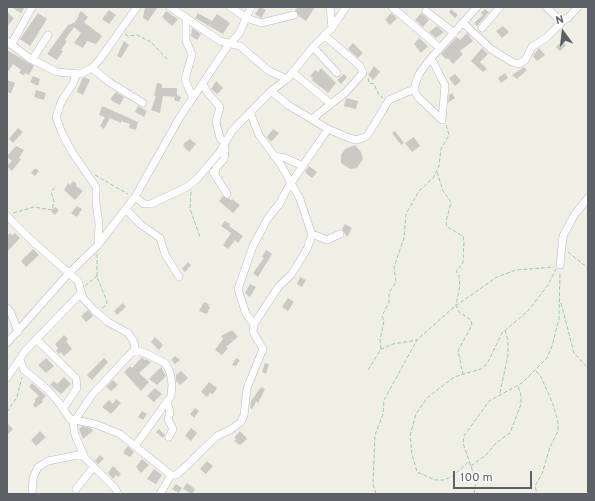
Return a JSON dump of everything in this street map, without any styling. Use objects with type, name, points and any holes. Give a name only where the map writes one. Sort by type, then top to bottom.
[{"type":"street","points":[[32,7],[9,43],[32,60],[57,72],[76,74],[86,72],[92,68],[137,7]]},
{"type":"street","points":[[170,7],[220,41],[240,46],[254,56],[269,71],[287,78]]},
{"type":"street","points":[[230,7],[247,18],[261,23],[294,16]]},
{"type":"street","points":[[7,343],[69,273],[97,246],[135,198],[152,170],[169,136],[193,98],[229,44],[239,34],[251,7]]},
{"type":"street","points":[[330,7],[332,28]]},
{"type":"street","points":[[135,198],[142,204],[149,204],[194,182],[219,153],[224,142],[232,131],[271,91],[287,78],[313,47],[332,28],[346,7]]},
{"type":"street","points":[[392,7],[440,48]]},
{"type":"street","points":[[271,91],[288,105],[328,129],[349,138],[363,139],[380,117],[389,100],[414,89],[419,74],[431,58],[477,7]]},
{"type":"street","points":[[482,28],[500,7]]},
{"type":"street","points":[[546,7],[559,20],[564,20]]},
{"type":"street","points":[[463,23],[490,49],[512,62],[519,64],[525,60],[532,47],[547,37],[578,7]]},
{"type":"street","points":[[426,11],[454,33]]},
{"type":"street","points":[[186,17],[186,41],[192,54],[185,80],[193,98]]},
{"type":"street","points":[[32,60],[48,35]]},
{"type":"street","points":[[312,119],[330,103],[346,92],[363,73],[360,66],[324,35]]},
{"type":"street","points":[[313,47],[337,73]]},
{"type":"street","points":[[431,58],[445,85],[442,120]]},
{"type":"street","points":[[92,68],[109,82],[143,103]]},
{"type":"street","points":[[292,72],[330,103]]},
{"type":"street","points":[[76,74],[72,84],[62,100],[56,117],[62,133],[97,189],[96,203],[99,224],[97,246]]},
{"type":"street","points":[[203,84],[207,92],[219,105],[216,122],[220,138],[224,142],[224,156],[216,168],[214,175]]},
{"type":"street","points":[[414,89],[425,106],[442,120]]},
{"type":"street","points":[[20,360],[24,370],[43,386],[70,419],[96,424],[113,430],[126,438],[171,475],[176,475],[217,436],[236,426],[243,418],[247,388],[263,349],[253,332],[254,324],[279,286],[291,275],[307,249],[312,234],[302,203],[274,156],[256,130],[250,112]]},
{"type":"street","points":[[254,324],[248,319],[240,298],[239,285],[256,240],[268,218],[328,129]]},
{"type":"street","points":[[274,156],[285,158],[303,166]]},
{"type":"street","points":[[212,162],[214,175],[227,194]]},
{"type":"street","points":[[560,265],[563,236],[588,198]]},
{"type":"street","points":[[126,209],[140,224],[160,238],[165,254],[179,277]]},
{"type":"street","points":[[8,217],[78,281],[84,300],[97,313],[108,322],[128,333],[135,343],[134,350],[92,395],[74,420],[73,426],[83,454],[94,468],[115,488],[118,494]]},
{"type":"street","points":[[312,234],[327,240],[340,234]]},
{"type":"street","points":[[7,378],[25,351],[37,340],[81,290]]},
{"type":"street","points":[[7,308],[11,313],[18,332]]},
{"type":"street","points":[[37,340],[76,378],[77,388],[63,409]]},
{"type":"street","points":[[134,350],[158,358],[168,366],[172,384],[171,396],[135,446]]},
{"type":"street","points":[[167,401],[170,414],[168,419],[173,429],[169,437]]},
{"type":"street","points":[[32,494],[33,478],[38,467],[48,461],[83,454]]},
{"type":"street","points":[[76,489],[94,468]]},
{"type":"street","points":[[160,494],[171,475]]},
{"type":"path","points":[[120,30],[128,36],[137,35],[151,42],[167,59]]},
{"type":"path","points":[[363,73],[367,77],[369,83],[374,84],[380,95],[389,100]]},
{"type":"path","points":[[381,350],[380,340],[384,321],[382,316],[389,302],[388,293],[396,282],[394,267],[404,238],[406,214],[419,191],[437,172],[441,150],[449,135],[448,128],[442,120]]},
{"type":"path","points":[[85,172],[100,177],[135,198]]},
{"type":"path","points":[[437,172],[444,190],[451,202],[448,212],[447,227],[463,236],[464,239],[463,263],[456,271],[459,276],[460,285],[456,306],[459,312],[470,319],[472,323],[471,328],[458,351],[459,362],[463,375]]},
{"type":"path","points":[[194,182],[190,199],[190,209],[200,237]]},
{"type":"path","points":[[8,217],[34,207],[52,210],[54,201],[52,192],[56,186]]},
{"type":"path","points":[[97,246],[97,276],[107,303],[97,313]]},
{"type":"path","points":[[561,248],[588,268]]},
{"type":"path","points":[[474,494],[476,485],[463,443],[464,436],[483,408],[500,394],[518,385],[535,370],[550,352],[559,319],[561,303],[560,265]]},
{"type":"path","points":[[376,494],[373,484],[375,435],[383,414],[384,400],[418,340],[456,306],[502,274],[516,270],[557,266],[548,285],[528,311],[505,329],[487,364],[481,369],[454,377],[421,404],[411,428],[410,445],[417,472],[435,480],[444,480],[449,478],[469,461]]},
{"type":"path","points":[[81,290],[97,276]]},
{"type":"path","points":[[561,303],[574,353],[588,368]]},
{"type":"path","points":[[500,394],[508,355],[508,340],[505,329]]},
{"type":"path","points":[[368,370],[381,350],[393,344],[418,340]]},
{"type":"path","points":[[7,412],[19,394],[24,370]]},
{"type":"path","points":[[535,370],[541,377],[553,404],[558,422],[558,431],[550,447],[542,474],[535,486],[537,494]]},
{"type":"path","points":[[471,466],[486,455],[496,443],[510,433],[520,404],[521,395],[518,385]]},
{"type":"building","points":[[11,7],[25,7],[21,13]]},
{"type":"building","points":[[145,7],[158,7],[148,21],[143,18]]},
{"type":"building","points":[[260,7],[266,10],[261,18],[255,14]]},
{"type":"building","points":[[298,7],[315,7],[306,21],[299,16],[295,10]]},
{"type":"building","points":[[451,9],[458,15],[455,18],[449,12]]},
{"type":"building","points":[[485,9],[489,12],[477,26],[474,23],[483,15],[481,13]]},
{"type":"building","points":[[109,10],[116,15],[109,24],[102,19]]},
{"type":"building","points":[[81,11],[88,17],[84,22],[102,36],[96,44],[87,41],[83,48],[74,43],[81,33],[74,27],[65,40],[67,41],[61,50],[63,51],[57,60],[47,54],[68,25],[74,23]]},
{"type":"building","points":[[166,11],[178,19],[172,26],[162,17]]},
{"type":"building","points":[[7,12],[14,18],[7,27]]},
{"type":"building","points":[[38,13],[47,19],[30,46],[20,39]]},
{"type":"building","points":[[198,13],[212,21],[217,14],[230,23],[223,34],[195,18]]},
{"type":"building","points":[[391,13],[397,18],[390,25],[385,20]]},
{"type":"building","points":[[421,13],[429,20],[423,27],[415,20]]},
{"type":"building","points":[[437,26],[444,32],[436,38],[429,32]]},
{"type":"building","points":[[503,26],[509,32],[502,38],[496,31]]},
{"type":"building","points":[[192,28],[201,34],[197,40],[191,36]]},
{"type":"building","points":[[467,33],[473,41],[460,51],[463,54],[453,64],[448,58],[446,59],[441,54],[457,37],[460,40]]},
{"type":"building","points":[[419,38],[428,46],[421,53],[414,44]]},
{"type":"building","points":[[124,41],[129,45],[121,58],[117,56]]},
{"type":"building","points":[[562,41],[566,45],[560,51],[556,47]]},
{"type":"building","points":[[353,43],[363,53],[358,58],[348,49]]},
{"type":"building","points":[[482,48],[488,54],[480,62],[487,69],[483,72],[471,61]]},
{"type":"building","points":[[539,48],[545,55],[537,61],[533,56]]},
{"type":"building","points":[[7,50],[34,66],[29,75],[19,73],[21,70],[13,64],[7,73]]},
{"type":"building","points":[[374,66],[380,72],[373,80],[368,75]]},
{"type":"building","points":[[524,67],[527,70],[517,79],[512,75]]},
{"type":"building","points":[[321,68],[336,83],[328,93],[312,80],[313,78],[310,76],[315,70],[318,72]]},
{"type":"building","points":[[505,73],[508,78],[501,83],[498,78]]},
{"type":"building","points":[[344,74],[347,77],[341,84],[337,80]]},
{"type":"building","points":[[455,74],[461,81],[455,86],[449,78]]},
{"type":"building","points":[[33,76],[40,79],[38,86],[30,82]]},
{"type":"building","points":[[85,77],[90,80],[83,95],[77,92],[82,79]]},
{"type":"building","points":[[7,80],[15,83],[11,93],[7,92]]},
{"type":"building","points":[[216,81],[223,88],[217,94],[211,89]]},
{"type":"building","points":[[157,83],[162,84],[162,88],[177,88],[177,95],[181,97],[179,102],[174,100],[175,97],[163,96],[160,113],[151,110],[156,96],[154,96]]},
{"type":"building","points":[[36,90],[46,93],[44,100],[34,97]]},
{"type":"building","points":[[116,92],[124,97],[120,105],[112,101],[111,98]]},
{"type":"building","points":[[452,93],[455,98],[448,103],[449,95]]},
{"type":"building","points":[[346,98],[358,101],[356,109],[344,106]]},
{"type":"building","points":[[102,106],[138,122],[136,130],[129,128],[130,124],[121,121],[121,123],[110,118],[104,129],[100,126],[105,117],[99,115]]},
{"type":"building","points":[[138,106],[147,111],[144,117],[135,112]]},
{"type":"building","points":[[18,128],[23,132],[13,143],[9,139]]},
{"type":"building","points":[[273,129],[279,133],[271,142],[267,137]]},
{"type":"building","points":[[395,131],[404,143],[401,145],[392,133]]},
{"type":"building","points":[[414,137],[420,146],[412,152],[405,143]]},
{"type":"building","points":[[190,139],[196,144],[189,152],[183,144]]},
{"type":"building","points":[[355,145],[361,152],[363,159],[357,168],[350,169],[341,163],[341,155],[345,149]]},
{"type":"building","points":[[16,146],[24,150],[19,158],[21,159],[12,171],[7,166],[12,161],[8,158],[8,155]]},
{"type":"building","points":[[309,166],[317,172],[312,178],[305,172]]},
{"type":"building","points":[[35,168],[39,171],[35,176],[31,173]]},
{"type":"building","points":[[73,181],[77,184],[76,186],[83,191],[75,200],[64,190],[68,183],[70,185]]},
{"type":"building","points":[[223,196],[231,200],[232,199],[240,205],[233,213],[219,201]]},
{"type":"building","points":[[77,206],[82,209],[77,217],[71,213]]},
{"type":"building","points":[[55,207],[59,210],[55,215],[51,211]]},
{"type":"building","points":[[225,221],[230,224],[229,226],[243,236],[238,243],[235,240],[228,249],[223,245],[231,233],[221,226]]},
{"type":"building","points":[[345,224],[352,228],[347,237],[342,229]]},
{"type":"building","points":[[10,233],[12,235],[15,233],[20,238],[7,252],[7,236]]},
{"type":"building","points":[[33,249],[39,255],[26,267],[21,261]]},
{"type":"building","points":[[266,250],[272,254],[258,277],[253,273],[264,258],[262,257]]},
{"type":"building","points":[[188,262],[191,265],[185,272],[182,269]]},
{"type":"building","points":[[300,277],[306,280],[302,287],[297,284]]},
{"type":"building","points":[[250,284],[256,287],[250,297],[245,293]]},
{"type":"building","points":[[288,298],[294,302],[288,311],[282,307]]},
{"type":"building","points":[[204,302],[209,304],[208,306],[210,307],[207,314],[199,311]]},
{"type":"building","points":[[123,303],[126,307],[117,315],[114,311]]},
{"type":"building","points":[[88,310],[93,316],[86,322],[81,316]]},
{"type":"building","points":[[232,330],[238,337],[226,347],[228,348],[222,355],[215,350],[223,339],[221,336]]},
{"type":"building","points":[[64,335],[68,339],[66,341],[72,349],[64,356],[61,352],[59,354],[56,351],[58,348],[55,344]]},
{"type":"building","points":[[155,337],[163,345],[159,350],[151,342]]},
{"type":"building","points":[[175,356],[180,360],[175,364],[171,360]]},
{"type":"building","points":[[142,357],[151,362],[139,373],[149,382],[141,391],[124,372],[130,366],[132,368]]},
{"type":"building","points":[[46,358],[54,366],[46,373],[38,365]]},
{"type":"building","points":[[104,358],[108,362],[92,380],[87,375]]},
{"type":"building","points":[[236,358],[240,360],[236,366],[232,365]]},
{"type":"building","points":[[265,363],[269,364],[266,374],[262,372]]},
{"type":"building","points":[[161,367],[166,376],[157,385],[149,379]]},
{"type":"building","points":[[181,371],[188,378],[180,385],[176,381],[176,375]]},
{"type":"building","points":[[64,377],[71,384],[61,394],[50,385],[54,381],[57,384]]},
{"type":"building","points":[[113,380],[118,385],[111,391],[106,387]]},
{"type":"building","points":[[209,382],[217,388],[213,394],[210,393],[207,397],[201,392]]},
{"type":"building","points":[[32,383],[46,396],[42,400],[43,402],[35,408],[33,404],[35,399],[39,396],[29,387]]},
{"type":"building","points":[[261,387],[265,389],[258,403],[256,402],[252,409],[250,408],[251,401]]},
{"type":"building","points":[[155,388],[162,394],[154,402],[147,396]]},
{"type":"building","points":[[116,399],[121,403],[111,414],[102,407],[109,400],[113,404]]},
{"type":"building","points":[[195,408],[199,411],[194,418],[190,414]]},
{"type":"building","points":[[142,411],[147,414],[143,420],[138,417]]},
{"type":"building","points":[[7,423],[13,429],[7,435]]},
{"type":"building","points":[[82,426],[91,428],[93,431],[83,439],[79,429]]},
{"type":"building","points":[[191,428],[197,433],[191,441],[185,436]]},
{"type":"building","points":[[159,429],[165,435],[163,438],[156,432]]},
{"type":"building","points":[[40,431],[46,437],[36,446],[31,440]]},
{"type":"building","points":[[240,431],[247,439],[240,445],[234,441],[236,439],[234,438]]},
{"type":"building","points":[[128,446],[134,452],[130,457],[123,453]]},
{"type":"building","points":[[100,455],[104,459],[98,464],[95,461]]},
{"type":"building","points":[[142,459],[149,465],[141,473],[136,467]]},
{"type":"building","points":[[207,461],[213,466],[206,474],[200,469]]},
{"type":"building","points":[[113,466],[121,474],[118,477],[116,475],[113,479],[108,473]]},
{"type":"building","points":[[154,469],[162,475],[156,484],[147,479]]},
{"type":"building","points":[[187,483],[195,489],[192,494],[183,489]]},
{"type":"building","points":[[176,484],[182,488],[179,493],[172,489]]}]
